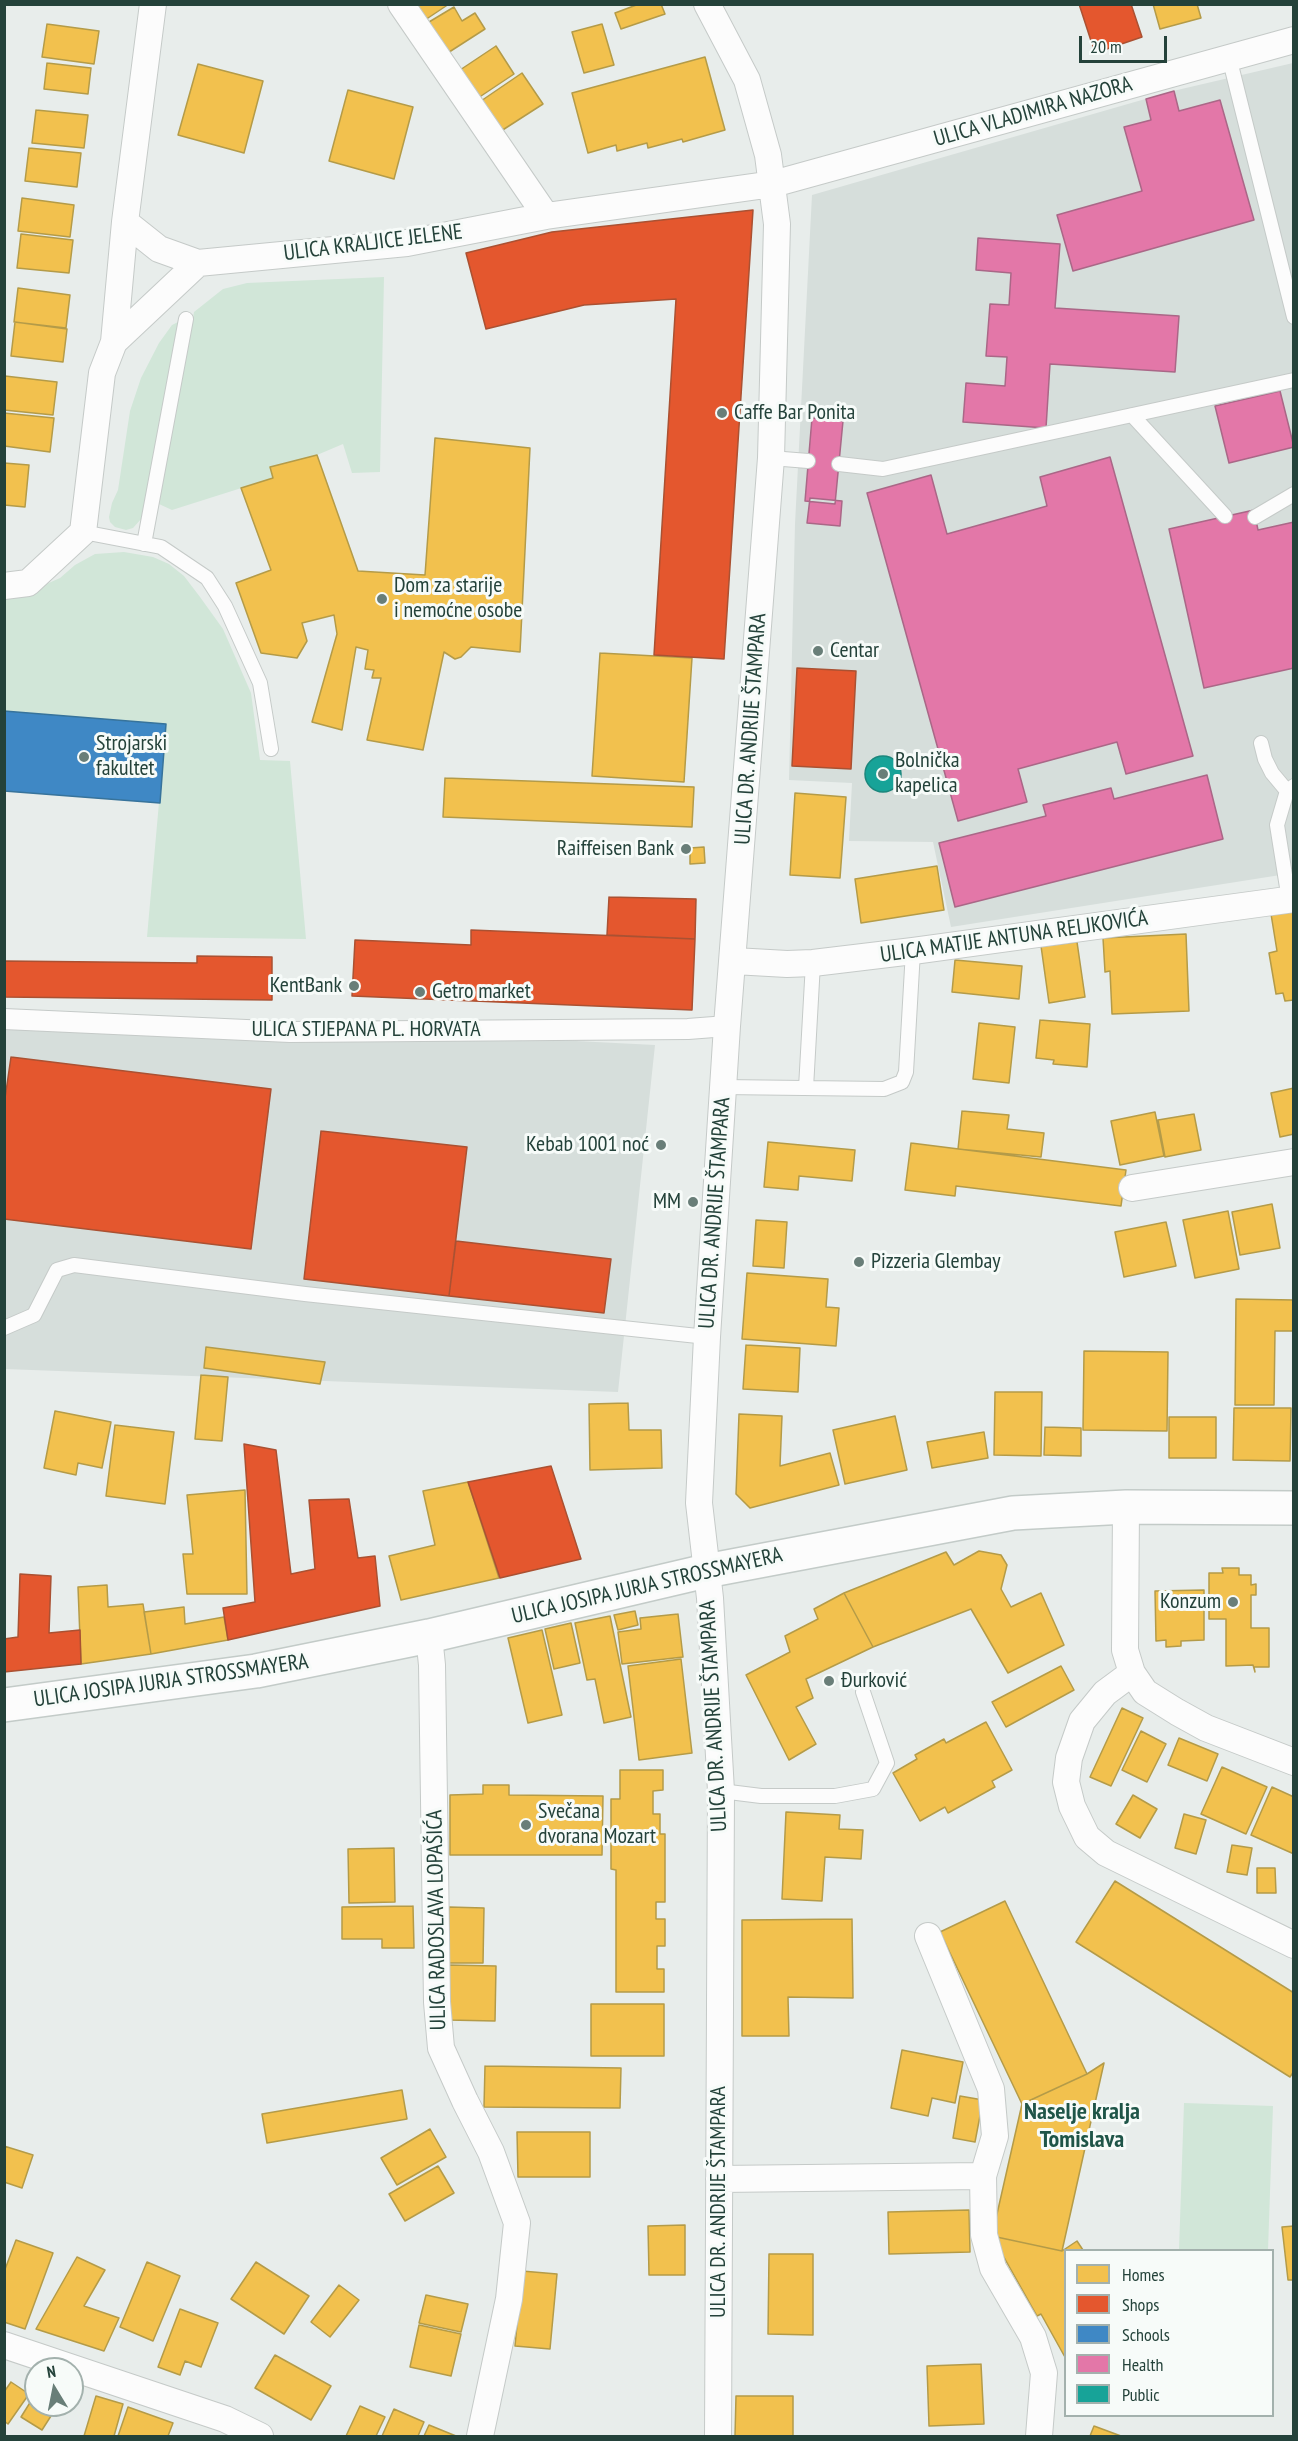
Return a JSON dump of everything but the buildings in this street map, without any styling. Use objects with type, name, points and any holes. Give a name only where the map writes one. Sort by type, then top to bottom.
[{"type":"main road","name":"ULICA JOSIPA JURJA STROSSMAYERA","points":[[4,1705],[256,1671],[429,1636],[706,1571],[1013,1513],[1126,1507],[1293,1508]]},
{"type":"street","points":[[4,586],[28,583],[83,532],[102,373],[114,342],[125,222],[153,4]]},
{"type":"street","points":[[401,4],[546,216]]},
{"type":"street","name":"ULICA DR. ANDRIJE ŠTAMPARA","points":[[707,4],[747,80],[760,124],[773,184],[777,224],[771,458],[734,961],[727,1026],[706,1337],[699,1503],[711,1609],[721,1791],[718,2436]]},
{"type":"street","name":"ULICA VLADIMIRA NAZORA","points":[[773,184],[1293,40]]},
{"type":"street","name":"ULICA KRALJICE JELENE","points":[[125,222],[159,249],[198,263],[407,243],[546,216],[773,184]]},
{"type":"street","points":[[114,342],[198,263]]},
{"type":"street","name":"ULICA MATIJE ANTUNA RELJKOVIĆA","points":[[734,961],[813,963],[1291,900]]},
{"type":"street","name":"ULICA STJEPANA PL. HORVATA","points":[[4,1019],[290,1032],[688,1029],[727,1026]]},
{"type":"street","points":[[1132,1188],[1293,1162]]},
{"type":"street","points":[[1126,1507],[1125,1650],[1132,1673],[1145,1692],[1177,1712],[1206,1728],[1293,1762]]},
{"type":"street","name":"ULICA RADOSLAVA LOPAŠIĆA","points":[[429,1636],[432,1665],[437,2002],[441,2048],[491,2152],[517,2223],[509,2299],[480,2436]]},
{"type":"street","points":[[1132,1673],[1105,1694],[1082,1721],[1069,1758],[1066,1782],[1072,1806],[1087,1837],[1106,1853],[1293,1945]]},
{"type":"street","points":[[928,1936],[991,2089],[995,2136],[983,2176],[984,2235],[993,2268],[1033,2337],[1044,2373],[1039,2436]]},
{"type":"street","points":[[719,2179],[983,2176]]},
{"type":"street","points":[[4,2345],[225,2419],[260,2436]]},
{"type":"lane","points":[[1229,57],[1293,317]]},
{"type":"lane","points":[[144,544],[186,319]]},
{"type":"lane","points":[[839,464],[883,470],[1293,380]]},
{"type":"lane","points":[[1132,415],[1225,516]]},
{"type":"lane","points":[[771,458],[808,461]]},
{"type":"lane","points":[[1255,517],[1293,494]]},
{"type":"lane","points":[[83,532],[161,547],[207,578],[225,606],[260,683],[271,748]]},
{"type":"lane","points":[[1261,743],[1272,773],[1290,789],[1276,825],[1291,900]]},
{"type":"lane","points":[[723,1087],[884,1089],[903,1082],[906,1072],[913,951]]},
{"type":"lane","points":[[806,1088],[813,963]]},
{"type":"lane","points":[[4,1328],[34,1315],[57,1270],[74,1265],[327,1297],[706,1337]]},
{"type":"lane","points":[[721,1791],[761,1796],[835,1796],[873,1789],[887,1763],[863,1692]]},
{"type":"shaded area","points":[[1293,63],[1293,873],[951,927],[933,842],[849,841],[852,783],[789,780],[795,524],[812,195],[1173,91]]},
{"type":"shaded area","points":[[4,1012],[655,1045],[618,1392],[5,1369]]},
{"type":"green space","points":[[384,277],[380,472],[352,473],[343,444],[317,455],[271,467],[273,478],[172,510],[159,504],[194,312],[223,289],[247,283]]},
{"type":"green space","points":[[182,320],[142,518],[133,528],[126,530],[115,527],[109,517],[118,490],[130,411],[141,378],[159,343],[172,325]]},
{"type":"green space","points":[[124,552],[153,557],[169,564],[184,576],[223,629],[251,693],[260,760],[290,761],[306,939],[147,937],[166,724],[5,711],[4,596],[42,586],[60,578],[75,565],[95,554]]},
{"type":"green space","points":[[1184,2103],[1273,2106],[1268,2249],[1179,2249]]},
{"type":"place","name":"Caffe Bar Ponita","points":[[722,413]]},
{"type":"place","name":"Dom za starije i nemoćne osobe","points":[[382,599]]},
{"type":"place","name":"Centar","points":[[818,651]]},
{"type":"place","name":"Strojarski fakultet","points":[[84,757]]},
{"type":"place","name":"Bolnička kapelica","points":[[883,774]]},
{"type":"place","name":"Raiffeisen Bank","points":[[686,849]]},
{"type":"place","name":"KentBank","points":[[354,986]]},
{"type":"place","name":"Getro market","points":[[420,992]]},
{"type":"place","name":"Kebab 1001 noć","points":[[661,1145]]},
{"type":"place","name":"MM","points":[[693,1202]]},
{"type":"place","name":"Pizzeria Glembay","points":[[859,1262]]},
{"type":"place","name":"Konzum","points":[[1233,1602]]},
{"type":"place","name":"Đurković","points":[[829,1681]]},
{"type":"place","name":"Svečana dvorana Mozart","points":[[526,1825]]},
{"type":"district","name":"Naselje kralja Tomislava","points":[[1082,2126]]}]
